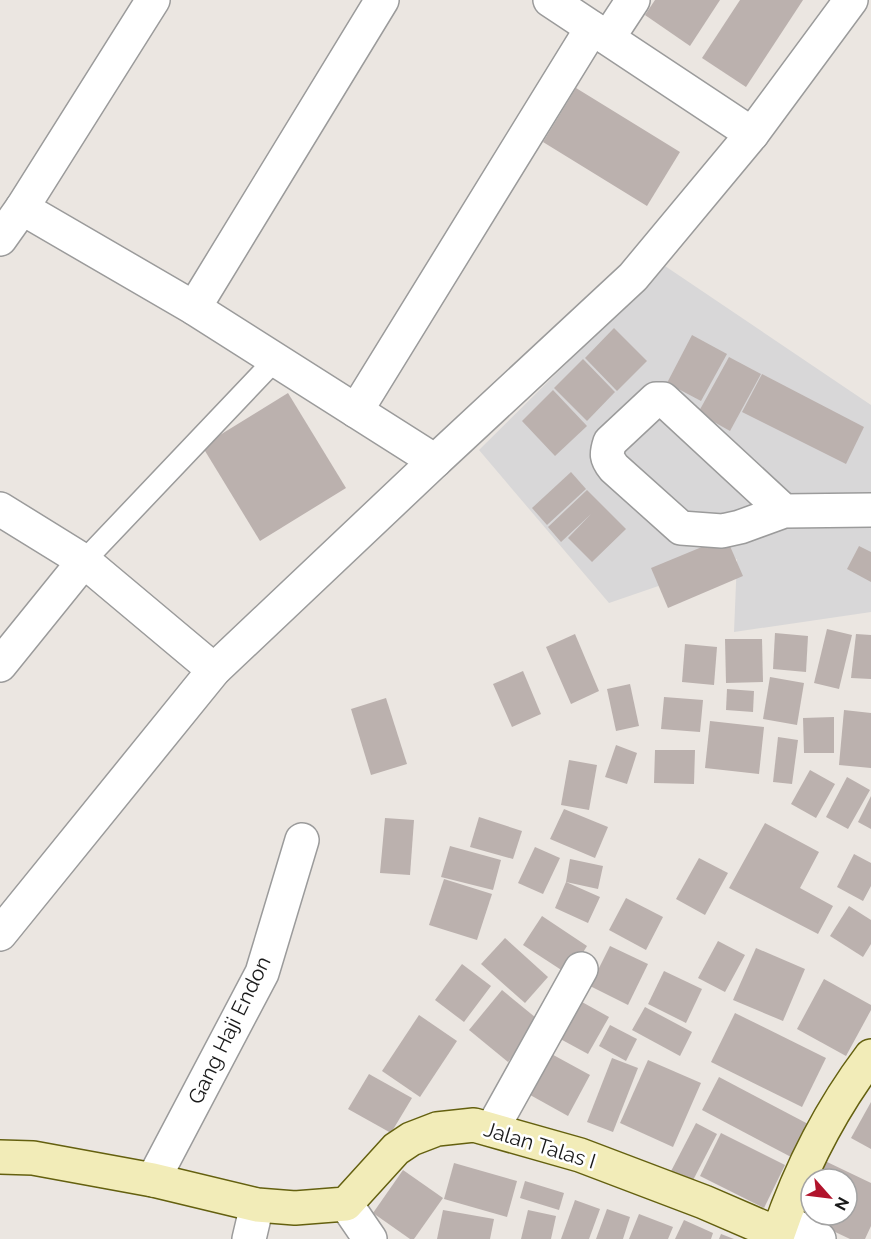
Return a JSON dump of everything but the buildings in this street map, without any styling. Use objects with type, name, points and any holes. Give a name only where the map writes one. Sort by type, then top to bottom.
[{"type":"street","points":[[0,239],[22,208],[153,0]]},
{"type":"street","points":[[194,308],[382,0]]},
{"type":"street","points":[[550,0],[752,134]]},
{"type":"street","points":[[356,411],[600,33],[633,0]]},
{"type":"street","points":[[0,934],[214,670],[633,277],[752,134],[851,0]]},
{"type":"street","points":[[22,208],[194,308],[435,462]]},
{"type":"street","points":[[784,511],[663,399],[656,399],[610,442],[606,456],[614,468],[681,528],[722,531],[784,511],[871,510]]},
{"type":"street","points":[[0,509],[84,561],[214,670]]},
{"type":"street","points":[[0,665],[84,561]]},
{"type":"street","name":"Gang Haji Endon","points":[[153,1180],[262,973],[302,840]]},
{"type":"street","points":[[492,1129],[581,969]]},
{"type":"street","points":[[819,1239],[779,1231],[797,1180],[858,1074],[871,1056]]},
{"type":"street","name":"Jalan Talas I","points":[[346,1204],[396,1149],[411,1138],[436,1129],[474,1125],[580,1155],[779,1231]]},
{"type":"street","points":[[0,1157],[33,1158],[153,1180],[257,1205],[295,1208],[346,1204],[370,1239]]},
{"type":"street","points":[[249,1239],[257,1205]]},
{"type":"lane","points":[[84,561],[275,360]]},
{"type":"shaded area","points":[[665,266],[871,405],[871,612],[734,632],[737,559],[609,603],[479,450]]}]
